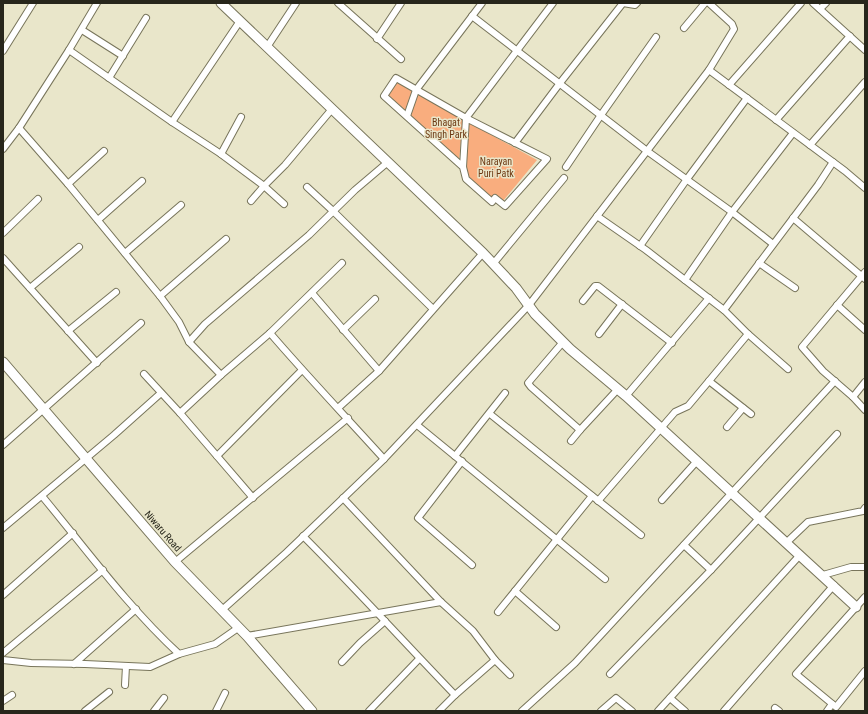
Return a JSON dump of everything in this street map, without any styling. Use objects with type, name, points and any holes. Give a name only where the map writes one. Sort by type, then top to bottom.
[{"type":"street","points":[[3,50],[33,3]]},
{"type":"street","points":[[4,144],[19,128],[82,30],[96,5],[89,3]]},
{"type":"street","points":[[221,3],[483,253],[516,288],[535,314],[563,342],[626,396],[856,606]]},
{"type":"street","points":[[267,47],[296,3]]},
{"type":"street","points":[[338,3],[401,59]]},
{"type":"street","points":[[377,39],[401,3]]},
{"type":"street","points":[[407,116],[416,90],[482,3]]},
{"type":"street","points":[[463,167],[384,96],[396,78],[466,118],[547,159],[505,206],[495,198],[492,202],[466,179],[463,167],[466,118],[553,3]]},
{"type":"street","points":[[515,143],[623,3],[635,5],[636,3]]},
{"type":"street","points":[[684,28],[705,3]]},
{"type":"street","points":[[222,610],[384,459],[529,305],[709,70],[734,29],[732,24],[709,3]]},
{"type":"street","points":[[729,85],[801,3]]},
{"type":"street","points":[[814,3],[865,50]]},
{"type":"street","points":[[820,9],[826,3]]},
{"type":"street","points":[[472,16],[773,244]]},
{"type":"street","points":[[109,78],[146,18]]},
{"type":"street","points":[[172,122],[240,21]]},
{"type":"street","points":[[82,30],[123,56]]},
{"type":"street","points":[[776,120],[850,36]]},
{"type":"street","points":[[566,167],[656,37]]},
{"type":"street","points":[[69,50],[172,122],[221,154],[264,186],[284,204]]},
{"type":"street","points":[[709,70],[833,162],[865,188]]},
{"type":"street","points":[[810,145],[865,82]]},
{"type":"street","points":[[640,246],[747,98]]},
{"type":"street","points":[[251,201],[285,165],[332,109]]},
{"type":"street","points":[[221,154],[241,117]]},
{"type":"street","points":[[19,128],[68,184],[160,296],[179,322],[189,342],[221,375]]},
{"type":"street","points":[[685,280],[732,212],[793,133]]},
{"type":"street","points":[[68,184],[104,151]]},
{"type":"street","points":[[189,342],[205,324],[309,235],[355,190],[388,162]]},
{"type":"street","points":[[724,310],[818,185],[833,162]]},
{"type":"street","points":[[493,264],[564,178]]},
{"type":"street","points":[[98,220],[142,181]]},
{"type":"street","points":[[307,187],[433,309]]},
{"type":"street","points":[[3,233],[38,199]]},
{"type":"street","points":[[125,253],[181,205]]},
{"type":"street","points":[[597,216],[640,246],[724,310],[748,334],[788,369]]},
{"type":"street","points":[[793,218],[864,275],[836,305],[802,347],[823,371],[853,397],[865,410]]},
{"type":"street","points":[[160,296],[226,239]]},
{"type":"street","points":[[30,288],[79,247]]},
{"type":"street","points":[[338,408],[379,371],[483,253]]},
{"type":"street","points":[[3,258],[97,363]]},
{"type":"street","points":[[180,413],[270,333],[342,263]]},
{"type":"street","points":[[759,263],[795,288]]},
{"type":"street","points":[[584,301],[596,286],[672,343]]},
{"type":"street","points":[[68,331],[116,292]]},
{"type":"street","points":[[312,293],[379,371]]},
{"type":"street","points":[[626,396],[672,343],[708,298]]},
{"type":"street","points":[[343,330],[375,299]]},
{"type":"street","points":[[599,334],[622,304]]},
{"type":"street","points":[[836,305],[865,330]]},
{"type":"street","points":[[3,445],[141,323]]},
{"type":"street","points":[[270,333],[384,459]]},
{"type":"street","points":[[598,501],[675,412],[688,406],[748,334]]},
{"type":"street","points":[[563,342],[528,383],[580,430]]},
{"type":"street","name":"Niwaru Road","points":[[5,368],[44,409],[175,562],[247,636],[311,711]]},
{"type":"street","points":[[217,456],[302,370]]},
{"type":"street","points":[[144,374],[180,413],[253,498]]},
{"type":"street","points":[[709,381],[752,414]]},
{"type":"street","points":[[522,711],[575,662],[835,382]]},
{"type":"street","points":[[853,397],[865,382]]},
{"type":"street","points":[[571,441],[618,389]]},
{"type":"street","points":[[3,528],[114,435],[161,393]]},
{"type":"street","points":[[455,456],[506,393]]},
{"type":"street","points":[[727,427],[743,408]]},
{"type":"street","points":[[490,414],[641,535]]},
{"type":"street","points":[[175,562],[348,418]]},
{"type":"street","points":[[417,425],[605,579]]},
{"type":"street","points":[[610,674],[711,570],[837,434]]},
{"type":"street","points":[[462,461],[418,518],[472,565]]},
{"type":"street","points":[[662,500],[697,461]]},
{"type":"street","points":[[42,496],[136,610],[179,654]]},
{"type":"street","points":[[498,612],[592,496]]},
{"type":"street","points":[[343,498],[441,602],[473,631],[495,660],[510,675]]},
{"type":"street","points":[[786,542],[808,522],[863,511],[865,508]]},
{"type":"street","points":[[3,595],[73,533]]},
{"type":"street","points":[[303,536],[455,695]]},
{"type":"street","points":[[684,545],[711,570]]},
{"type":"street","points":[[658,711],[800,555]]},
{"type":"street","points":[[823,575],[851,567],[865,567]]},
{"type":"street","points":[[3,653],[103,570]]},
{"type":"street","points":[[724,711],[834,585]]},
{"type":"street","points":[[515,591],[556,627]]},
{"type":"street","points":[[865,597],[796,674],[836,707],[865,672]]},
{"type":"street","points":[[247,636],[441,602]]},
{"type":"street","points":[[74,664],[136,610]]},
{"type":"street","points":[[342,662],[360,643],[385,621]]},
{"type":"street","points":[[3,660],[31,663],[150,668],[179,654],[215,644],[238,628]]},
{"type":"street","points":[[369,711],[419,659]]},
{"type":"street","points":[[439,711],[495,660]]},
{"type":"street","points":[[126,666],[126,685]]},
{"type":"street","points":[[86,711],[109,692]]},
{"type":"street","points":[[216,711],[226,693]]},
{"type":"street","points":[[3,701],[12,695]]},
{"type":"street","points":[[154,711],[164,698]]},
{"type":"street","points":[[601,711],[616,698],[632,711]]},
{"type":"street","points":[[670,698],[685,711]]},
{"type":"street","points":[[827,711],[832,704]]},
{"type":"green space","name":"Bhagat Singh Park","points":[[398,81],[463,120],[459,161],[388,95]]},
{"type":"green space","name":"Narayan Puri Patk","points":[[468,122],[537,160],[503,201],[495,194],[491,198],[469,177],[466,167]]}]
